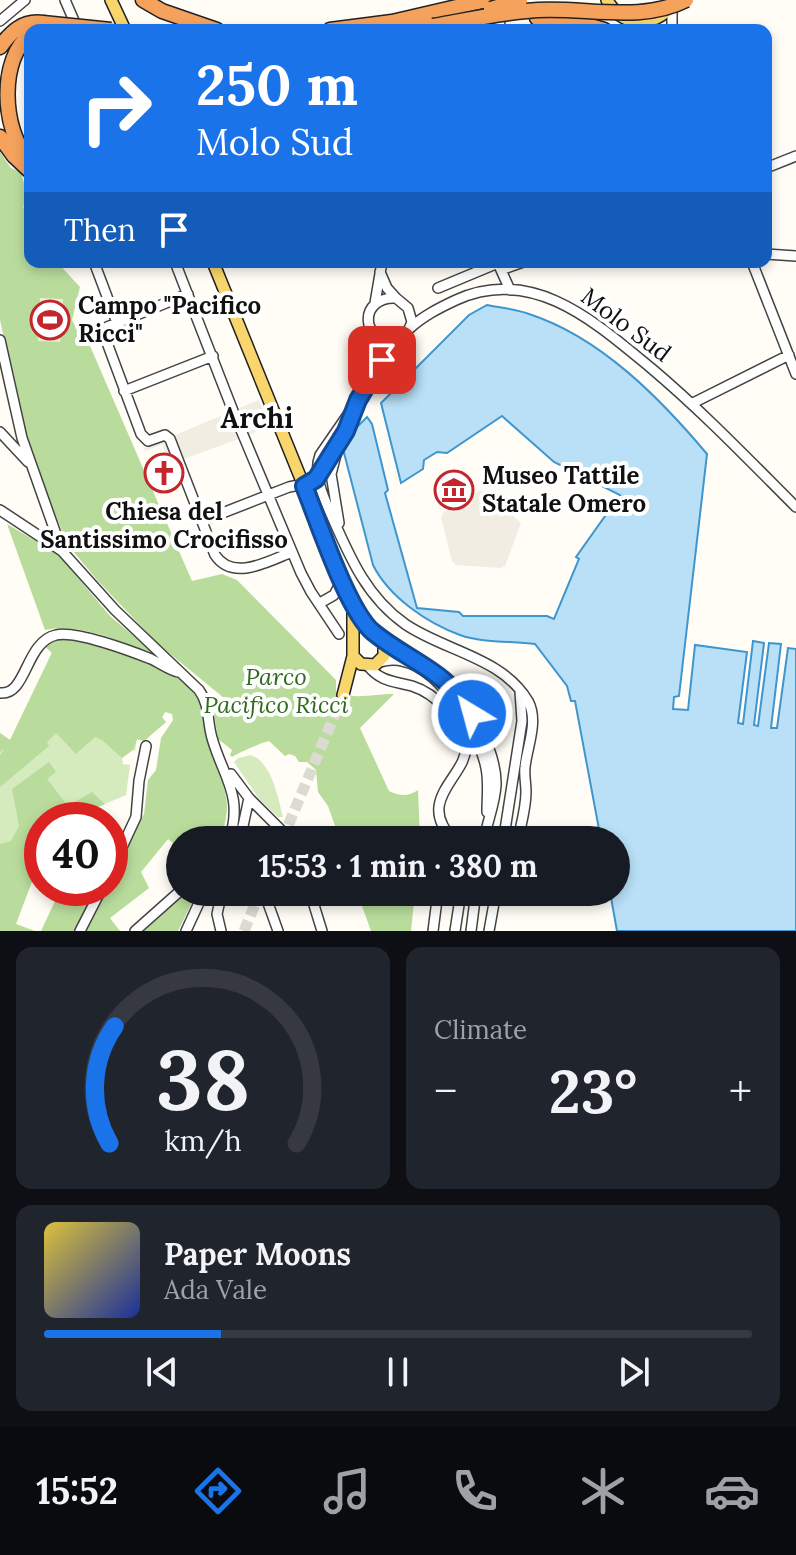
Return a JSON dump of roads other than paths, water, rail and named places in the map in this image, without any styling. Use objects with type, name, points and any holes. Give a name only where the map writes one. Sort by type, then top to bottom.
[{"type":"highway","points":[[143,0],[156,9],[200,24]]},
{"type":"highway","points":[[376,24],[487,0]]},
{"type":"highway","points":[[440,24],[520,0]]},
{"type":"highway","points":[[446,24],[537,10],[640,12],[666,8],[678,2]]},
{"type":"highway","points":[[459,24],[537,18],[584,24]]},
{"type":"highway","points":[[27,24],[33,21],[62,24]]},
{"type":"highway","points":[[0,47],[24,25]]},
{"type":"highway","points":[[24,39],[10,50],[3,62],[1,79],[7,127],[24,154]]},
{"type":"highway","points":[[0,137],[24,165]]},
{"type":"main road","points":[[111,0],[118,24]]},
{"type":"main road","points":[[607,0],[614,11],[633,22],[655,20],[678,2]]},
{"type":"main road","points":[[215,268],[353,607],[373,632],[384,640],[386,650],[365,662],[351,648],[354,640],[353,607]]},
{"type":"main road","points":[[354,640],[363,633],[373,632]]},
{"type":"street","points":[[0,21],[25,0]]},
{"type":"street","points":[[65,0],[75,24]]},
{"type":"street","points":[[500,0],[500,24]]},
{"type":"street","points":[[673,24],[678,2]]},
{"type":"street","points":[[772,166],[796,156]]},
{"type":"street","points":[[772,254],[796,256]]},
{"type":"street","points":[[96,268],[117,323]]},
{"type":"street","points":[[177,268],[307,586],[339,634]]},
{"type":"street","points":[[381,268],[396,298],[408,308],[412,322],[409,329]]},
{"type":"street","points":[[381,268],[375,303],[368,321],[378,338],[382,360]]},
{"type":"street","points":[[438,288],[486,268]]},
{"type":"street","points":[[506,268],[501,270],[510,290]]},
{"type":"street","points":[[754,268],[796,374]]},
{"type":"street","name":"Molo Sud","points":[[520,692],[496,670],[418,632],[388,611],[363,581],[326,504],[318,476],[320,455],[382,360],[397,340],[436,310],[488,290],[510,290],[530,292],[582,313],[693,403],[796,507]]},
{"type":"street","points":[[188,294],[105,329],[103,334],[124,391],[144,439],[151,441],[165,435],[169,437],[218,560],[225,565],[245,569],[292,552]]},
{"type":"street","points":[[375,303],[396,298]]},
{"type":"street","name":"Molo Sud","points":[[408,308],[436,310]]},
{"type":"street","points":[[378,338],[397,340]]},
{"type":"street","points":[[0,340],[31,465],[62,551]]},
{"type":"street","points":[[693,403],[789,355]]},
{"type":"street","points":[[124,391],[213,356]]},
{"type":"street","name":"Molo Sud","points":[[343,541],[331,474],[332,464],[358,400]]},
{"type":"street","name":"Molo Sud","points":[[304,486],[314,482],[346,431]]},
{"type":"street","points":[[0,432],[31,465]]},
{"type":"street","points":[[202,521],[289,487],[304,486]]},
{"type":"street","points":[[0,510],[62,551],[115,610],[204,696],[215,747],[233,792],[235,813],[232,826]]},
{"type":"street","points":[[320,603],[334,595],[342,580]]},
{"type":"street","points":[[0,693],[6,694],[15,688],[37,646],[58,634],[119,647],[176,673],[182,672]]},
{"type":"street","points":[[384,640],[440,675],[457,691],[472,714],[493,764],[495,778],[494,798],[487,826]]},
{"type":"street","points":[[365,662],[399,660],[426,674],[454,698],[485,765],[488,819]]},
{"type":"street","points":[[365,662],[378,678],[414,687],[434,696],[449,713],[465,743],[465,754],[446,786],[439,814],[441,826]]},
{"type":"street","points":[[506,826],[522,721],[520,692]]},
{"type":"street","points":[[520,692],[528,701],[532,713],[525,768],[526,796],[521,826]]},
{"type":"street","points":[[128,834],[136,817],[146,746]]},
{"type":"street","points":[[224,765],[249,798],[277,826]]},
{"type":"street","points":[[233,792],[249,798]]},
{"type":"street","points":[[245,826],[249,798]]},
{"type":"street","points":[[135,931],[166,903]]},
{"type":"street","points":[[80,931],[93,906]]},
{"type":"street","points":[[186,931],[198,906]]},
{"type":"street","points":[[219,906],[217,914],[221,931]]},
{"type":"street","points":[[269,906],[278,931]]},
{"type":"street","points":[[315,906],[322,931]]},
{"type":"street","points":[[433,931],[436,906]]},
{"type":"street","points":[[455,931],[459,906]]},
{"type":"street","points":[[471,931],[474,906]]},
{"type":"street","points":[[489,931],[493,906]]},
{"type":"water","points":[[487,305],[524,312],[580,338],[649,391],[707,454],[679,696],[674,697],[673,709],[688,710],[695,645],[747,652],[738,723],[743,724],[753,641],[764,643],[754,725],[758,726],[769,643],[781,644],[771,728],[777,728],[788,648],[796,649],[796,931],[617,931],[613,906],[630,906],[630,826],[598,826],[575,701],[571,701],[567,686],[535,644],[478,639],[447,630],[410,608],[389,588],[373,565],[343,449],[353,431],[367,417],[372,424],[388,490],[385,493],[417,608],[459,612],[463,616],[547,616],[554,619],[579,559],[576,557],[620,495],[554,462],[502,416],[447,453],[437,452],[424,460],[423,469],[401,483],[381,403],[469,315]]},
{"type":"tunnel","points":[[288,826],[343,695]]},
{"type":"tunnel","points":[[244,931],[254,906]]},
{"type":"place","name":"Campo \"Pacifico Ricci\"","points":[[50,320]]},
{"type":"place","name":"Chiesa del Santissimo Crocifisso","points":[[164,473]]},
{"type":"place","name":"Museo Tattile Statale Omero","points":[[454,490]]},
{"type":"district","name":"Archi","points":[[257,418]]},
{"type":"park label","name":"Parco Pacifico Ricci","points":[[276,691]]}]
